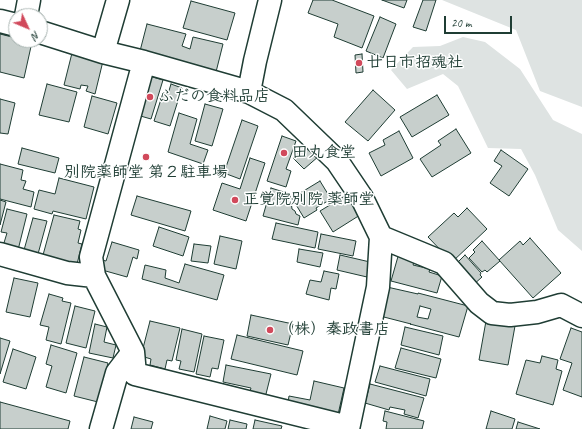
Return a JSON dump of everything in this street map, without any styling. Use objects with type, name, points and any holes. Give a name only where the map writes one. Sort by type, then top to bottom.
[{"type":"street","points":[[103,52],[118,0]]},
{"type":"street","points":[[249,92],[270,0]]},
{"type":"street","points":[[48,35],[103,52],[144,62],[249,92],[284,110],[337,161],[362,198],[381,237],[378,286],[348,428],[136,374],[133,352],[94,276],[92,257],[144,62]]},
{"type":"street","points":[[381,237],[444,263],[479,303],[492,313],[510,315],[537,312],[561,305],[582,316]]},
{"type":"street","points":[[0,254],[67,273],[94,276]]},
{"type":"street","points":[[101,429],[117,373],[133,352]]},
{"type":"shaded area","points":[[442,0],[582,0],[582,107],[540,91],[516,30]]},
{"type":"shaded area","points":[[463,37],[485,42],[520,69],[553,120],[582,134],[582,251],[558,230],[535,175],[521,149],[488,148],[458,86],[443,74],[407,89],[391,70],[413,47],[440,46]]},
{"type":"building","points":[[313,0],[332,0],[374,16],[362,48],[334,37],[338,24],[308,13]]},
{"type":"building","points":[[382,0],[407,0],[404,8]]},
{"type":"building","points":[[423,0],[436,0],[426,31],[413,27]]},
{"type":"building","points":[[191,1],[235,13],[227,40],[183,28]]},
{"type":"building","points":[[380,17],[396,24],[383,58],[366,51]]},
{"type":"building","points":[[147,24],[186,34],[182,46],[190,49],[193,37],[223,44],[216,72],[140,51]]},
{"type":"building","points":[[0,34],[8,36],[8,48],[31,48],[24,78],[0,72]]},
{"type":"building","points":[[72,53],[103,61],[95,94],[86,91],[88,86],[81,85],[80,89],[64,85]]},
{"type":"building","name":"廿日市招魂社","points":[[362,54],[363,72],[356,73],[355,55]]},
{"type":"building","name":"ふだの食料品店","points":[[149,76],[163,80],[151,119],[137,115]]},
{"type":"building","points":[[47,84],[77,92],[69,122],[39,115]]},
{"type":"building","points":[[171,84],[182,88],[170,126],[154,121],[163,93],[168,94]]},
{"type":"building","points":[[373,90],[395,110],[368,141],[345,122]]},
{"type":"building","points":[[437,95],[449,115],[412,137],[400,117]]},
{"type":"building","points":[[92,96],[117,103],[108,134],[84,127]]},
{"type":"building","points":[[0,99],[15,103],[8,134],[0,133]]},
{"type":"building","points":[[205,104],[223,109],[212,146],[195,141]]},
{"type":"building","points":[[179,113],[197,119],[190,144],[208,150],[203,164],[168,152]]},
{"type":"building","points":[[242,120],[258,126],[240,179],[224,173]]},
{"type":"building","points":[[456,129],[471,153],[432,177],[420,159],[441,145],[438,141]]},
{"type":"building","points":[[399,131],[413,158],[381,176],[369,153],[385,145],[383,140]]},
{"type":"building","name":"田丸食堂","points":[[282,136],[296,141],[286,169],[291,171],[286,187],[267,181]]},
{"type":"building","points":[[307,143],[319,156],[304,169],[293,158]]},
{"type":"building","points":[[22,148],[59,158],[55,173],[18,164]]},
{"type":"building","points":[[501,150],[528,169],[509,196],[490,183],[502,166],[494,161]]},
{"type":"building","name":"正覚院別院 薬師堂","points":[[250,158],[265,163],[246,221],[213,210],[222,183],[240,189]]},
{"type":"building","points":[[0,164],[23,170],[21,180],[26,181],[23,189],[34,192],[31,207],[0,199]]},
{"type":"building","points":[[59,178],[94,187],[86,219],[53,211],[52,214],[34,209],[39,190],[55,194]]},
{"type":"building","points":[[320,181],[331,199],[316,208],[317,210],[304,218],[292,198]]},
{"type":"building","points":[[271,188],[290,194],[292,209],[300,216],[298,225],[263,216]]},
{"type":"building","points":[[348,194],[360,215],[333,232],[320,211]]},
{"type":"building","points":[[137,196],[191,211],[185,231],[131,215]]},
{"type":"building","points":[[0,200],[6,202],[0,225]]},
{"type":"building","points":[[467,208],[487,229],[452,262],[428,237],[454,213],[458,217]]},
{"type":"building","points":[[7,209],[27,214],[18,250],[3,246],[7,233],[1,232]]},
{"type":"building","points":[[54,215],[80,221],[78,229],[81,230],[78,243],[82,244],[77,264],[43,255]]},
{"type":"building","points":[[33,218],[47,221],[38,254],[24,250]]},
{"type":"building","points":[[276,223],[318,232],[315,248],[272,239]]},
{"type":"building","points":[[159,227],[189,237],[183,256],[153,246]]},
{"type":"building","points":[[321,234],[356,241],[353,256],[318,249]]},
{"type":"building","points":[[220,236],[242,241],[236,269],[214,264]]},
{"type":"building","points":[[530,238],[561,273],[533,298],[499,260],[520,241],[523,245]]},
{"type":"building","points":[[482,241],[500,261],[487,272],[485,270],[482,272],[469,258],[475,252],[473,250]]},
{"type":"building","points":[[112,242],[139,250],[137,259],[133,257],[127,277],[95,268],[98,259],[106,261]]},
{"type":"building","points":[[194,244],[211,246],[208,263],[191,261]]},
{"type":"building","points":[[299,249],[323,253],[320,267],[297,262]]},
{"type":"building","points":[[399,253],[416,257],[413,265],[430,269],[429,272],[442,276],[437,293],[391,281]]},
{"type":"building","points":[[340,255],[370,262],[367,277],[337,270]]},
{"type":"building","points":[[465,255],[481,273],[480,275],[482,277],[472,286],[454,266]]},
{"type":"building","points":[[185,264],[224,275],[217,300],[142,279],[145,265],[166,270],[165,278],[179,283]]},
{"type":"building","points":[[324,271],[339,274],[336,289],[331,288],[329,300],[306,294],[310,280],[321,282]]},
{"type":"building","points":[[14,278],[38,283],[30,317],[6,312]]},
{"type":"building","points":[[387,287],[418,293],[468,306],[459,337],[380,316]],"holes":[[[420,306],[431,309],[428,319],[417,317]]]},
{"type":"building","points":[[49,294],[63,298],[62,301],[71,303],[61,344],[46,340],[49,327],[40,325]]},
{"type":"building","points":[[75,306],[95,311],[86,348],[66,343]]},
{"type":"building","name":"（株）秦政書店","points":[[251,315],[293,324],[288,345],[247,336]]},
{"type":"building","points":[[150,321],[180,328],[172,361],[167,360],[165,369],[150,365],[151,359],[141,356]]},
{"type":"building","points":[[486,321],[515,326],[508,365],[479,360]]},
{"type":"building","points":[[95,324],[107,327],[104,342],[116,345],[113,358],[89,353]]},
{"type":"building","points":[[405,327],[443,336],[439,355],[401,345]]},
{"type":"building","points":[[571,328],[582,332],[582,397],[563,390],[572,363],[560,359]]},
{"type":"building","points":[[182,329],[202,334],[194,372],[179,369],[181,361],[176,360]]},
{"type":"building","points":[[237,335],[303,351],[297,375],[231,359]]},
{"type":"building","points":[[204,336],[224,340],[218,369],[212,368],[210,377],[196,374]]},
{"type":"building","points":[[0,338],[10,341],[0,374]]},
{"type":"building","points":[[51,345],[77,353],[66,393],[46,387],[52,366],[46,364]]},
{"type":"building","points":[[401,348],[441,359],[436,378],[395,368]]},
{"type":"building","points":[[13,349],[36,357],[26,389],[3,382]]},
{"type":"building","points":[[542,356],[558,360],[556,369],[562,371],[553,405],[516,394],[526,360],[540,363]]},
{"type":"building","points":[[84,357],[108,363],[98,402],[74,396]]},
{"type":"building","points":[[226,365],[271,374],[264,402],[248,398],[251,388],[223,382]]},
{"type":"building","points":[[380,366],[430,379],[426,396],[375,382]]},
{"type":"building","points":[[314,381],[344,388],[337,419],[287,409],[289,396],[310,400]]},
{"type":"building","points":[[370,384],[424,398],[418,418],[404,414],[405,410],[390,407],[389,410],[365,403]]},
{"type":"building","points":[[0,402],[70,421],[68,429],[0,429]]},
{"type":"building","points":[[385,411],[424,421],[422,429],[386,429],[387,422],[383,421]]},
{"type":"building","points":[[491,411],[515,419],[512,429],[486,429]]},
{"type":"building","points":[[210,416],[227,421],[225,429],[207,429]]},
{"type":"building","points":[[134,417],[153,422],[151,429],[131,429]]},
{"type":"building","points":[[230,420],[247,424],[246,429],[228,429]]},
{"type":"building","points":[[255,420],[282,426],[281,429],[253,429]]},
{"type":"building","points":[[518,422],[540,429],[516,429]]},
{"type":"place","name":"廿日市招魂社","points":[[359,63]]},
{"type":"place","name":"ふだの食料品店","points":[[150,97]]},
{"type":"place","name":"田丸食堂","points":[[284,153]]},
{"type":"place","name":"別院薬師堂 第２駐車場","points":[[146,157]]},
{"type":"place","name":"正覚院別院 薬師堂","points":[[235,200]]},
{"type":"place","name":"（株）秦政書店","points":[[270,330]]}]
